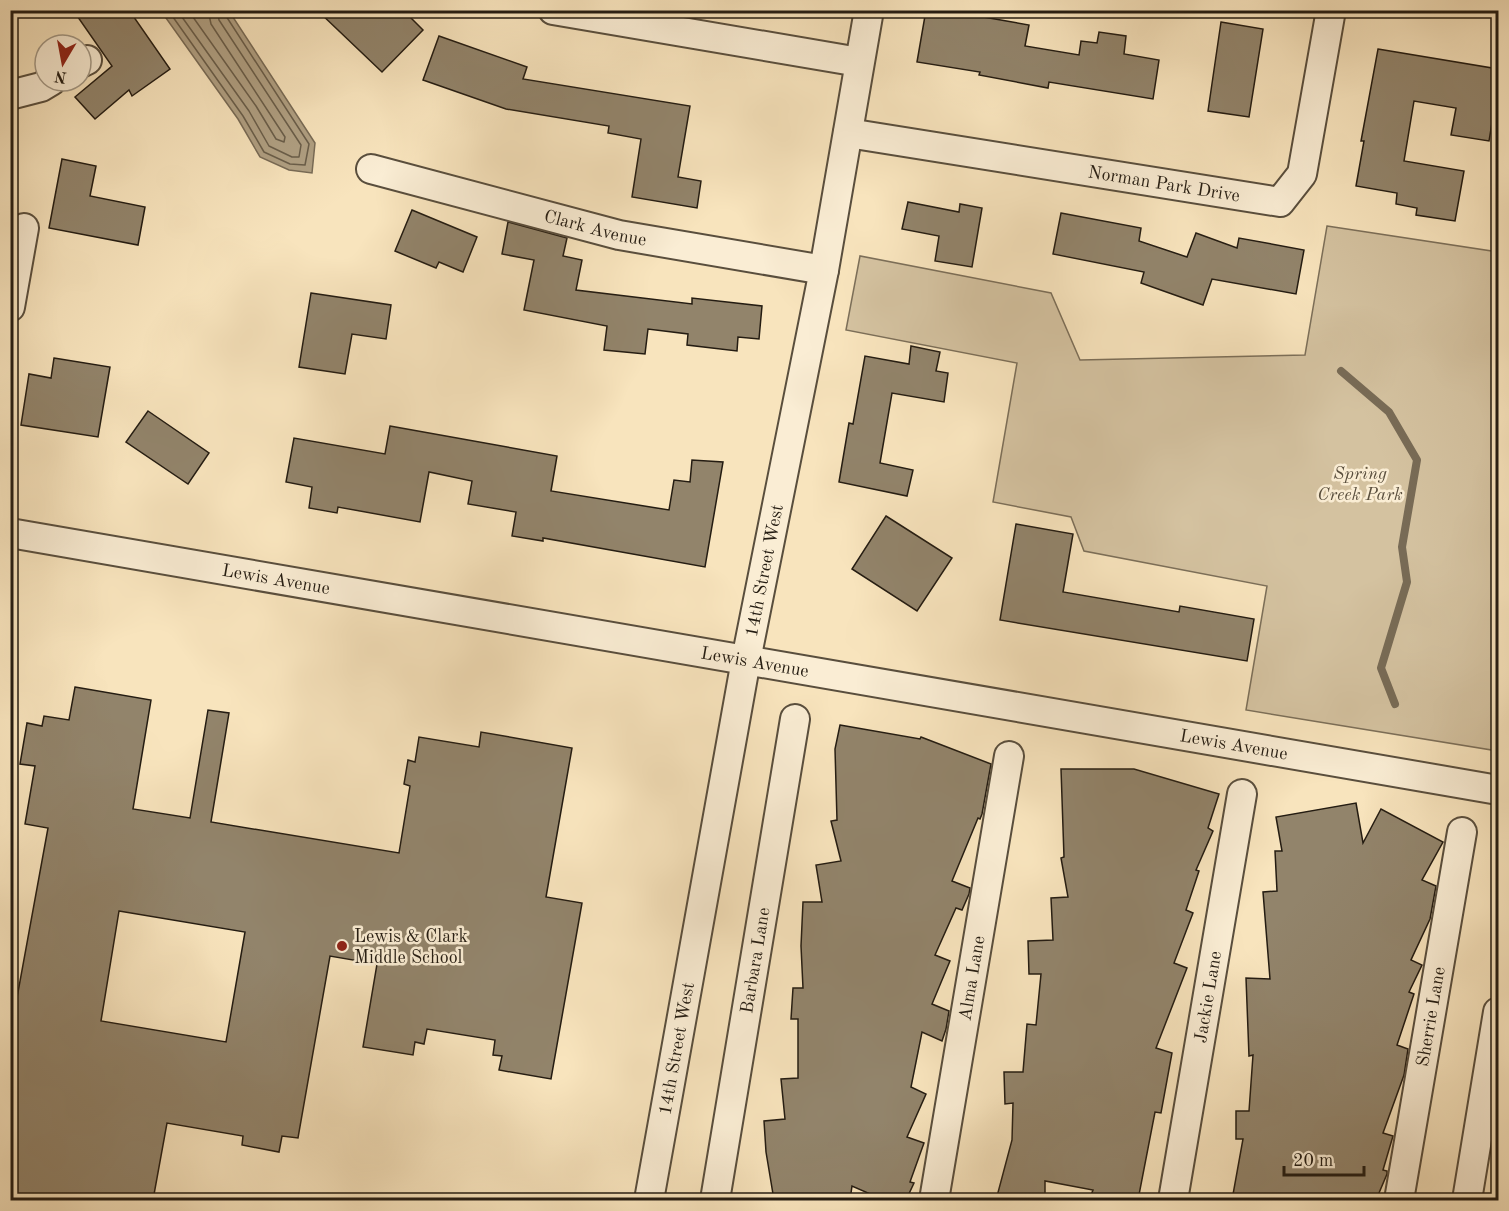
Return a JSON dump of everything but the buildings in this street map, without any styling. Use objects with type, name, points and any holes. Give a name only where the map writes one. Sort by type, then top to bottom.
[{"type":"street","points":[[553,10],[859,62]]},
{"type":"street","name":"14th Street West","points":[[649,1200],[746,660],[824,270],[869,10]]},
{"type":"street","name":"Norman Park Drive","points":[[848,134],[1280,202],[1302,174],[1331,10]]},
{"type":"street","points":[[10,95],[33,89]]},
{"type":"street","name":"Clark Avenue","points":[[371,169],[619,236],[824,270]]},
{"type":"street","points":[[10,307],[24,228]]},
{"type":"street","name":"Lewis Avenue","points":[[10,533],[1498,790]]},
{"type":"street","name":"Barbara Lane","points":[[715,1200],[795,719]]},
{"type":"street","name":"Alma Lane","points":[[934,1200],[1009,756]]},
{"type":"street","name":"Jackie Lane","points":[[1173,1200],[1242,794]]},
{"type":"street","name":"Sherrie Lane","points":[[1399,1200],[1462,832]]},
{"type":"street","points":[[1467,1200],[1490,1118],[1498,1012]]},
{"type":"green space","name":"Spring Creek Park","points":[[1327,226],[1498,252],[1498,751],[1246,710],[1267,586],[1084,551],[1071,517],[993,502],[1017,363],[846,330],[860,256],[1051,293],[1080,360],[1305,355]]},
{"type":"water","points":[[161,11],[229,11],[315,143],[312,173],[289,170],[260,157],[238,119]]},
{"type":"waterway","points":[[1341,371],[1389,412],[1417,460],[1402,547],[1407,582],[1381,668],[1395,704]]},
{"type":"place","name":"Lewis & Clark Middle School","points":[[342,946]]}]
